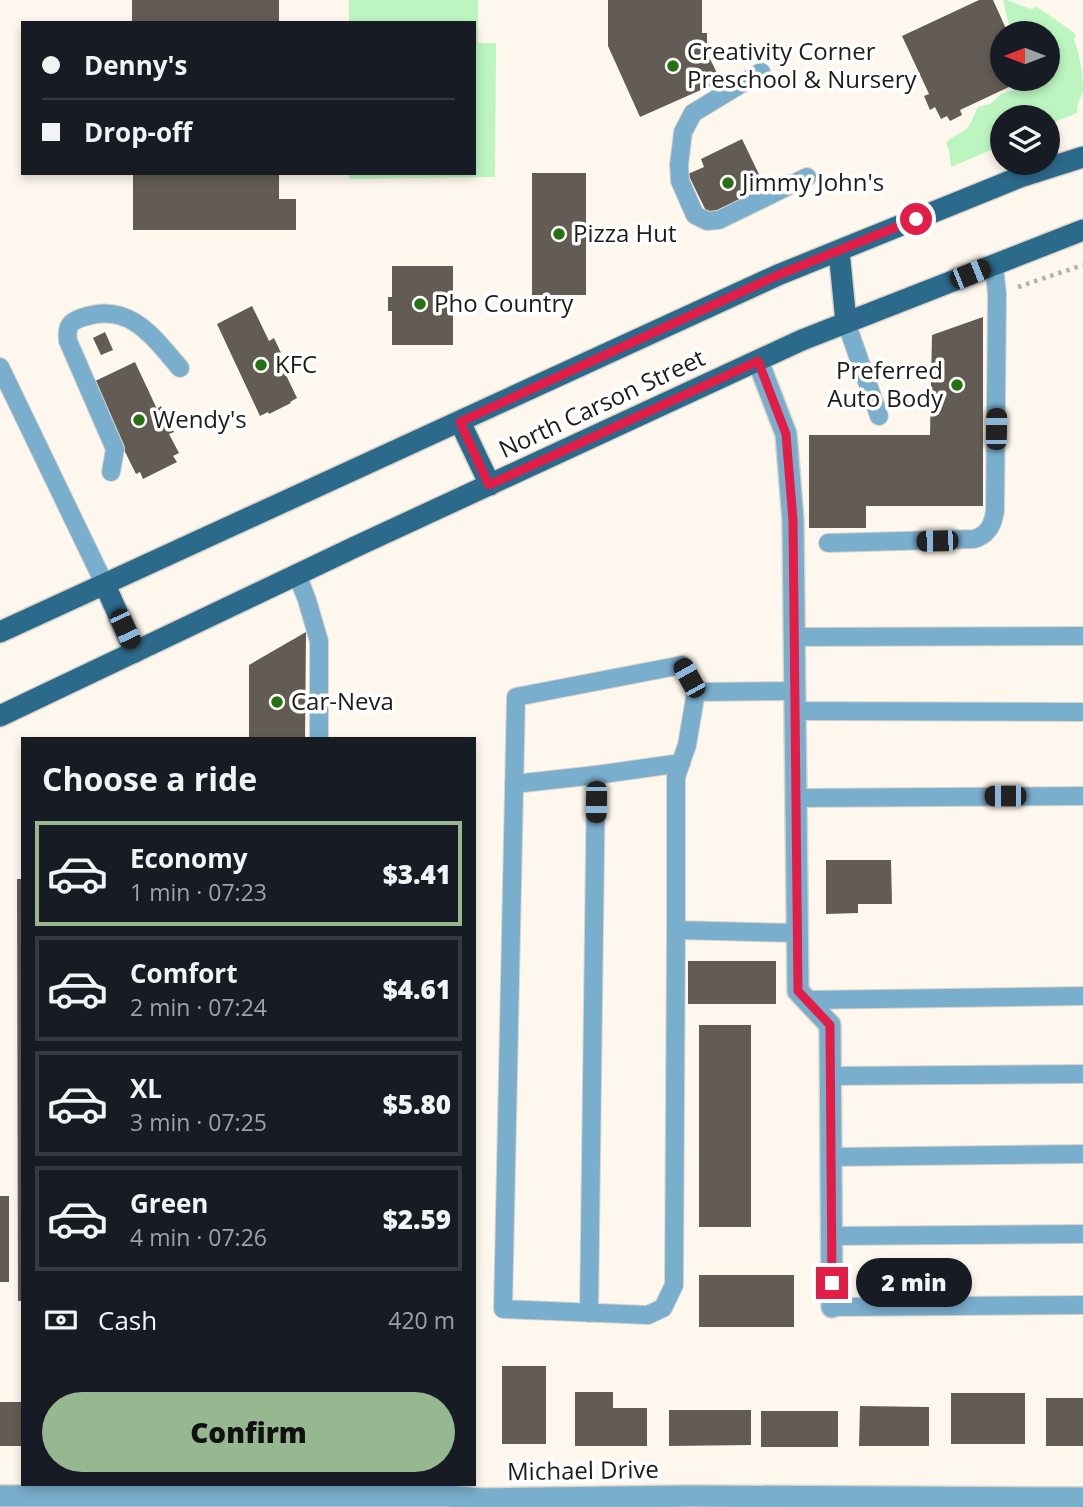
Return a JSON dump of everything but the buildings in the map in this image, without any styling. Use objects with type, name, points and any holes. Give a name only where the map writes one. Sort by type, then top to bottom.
[{"type":"main road","name":"North Carson Street","points":[[0,632],[778,275],[1020,177],[1083,157]]},
{"type":"main road","name":"North Carson Street","points":[[0,716],[802,340],[1083,230]]},
{"type":"main road","points":[[839,251],[846,322]]},
{"type":"main road","points":[[460,422],[489,485]]},
{"type":"main road","points":[[105,585],[135,652]]},
{"type":"street","points":[[758,361],[786,434],[793,520],[798,991],[830,1025],[832,1307]]},
{"type":"street","name":"Michael Drive","points":[[11,1500],[448,1490],[481,1499],[689,1496],[1083,1498]]},
{"type":"lane","points":[[761,72],[693,113],[683,132],[680,181],[695,215],[707,221],[719,220],[807,177]]},
{"type":"lane","points":[[828,543],[974,539],[991,527],[995,511],[997,294],[994,264]]},
{"type":"lane","points":[[111,472],[115,449],[68,341],[68,325],[90,314],[112,313],[126,316],[147,331],[180,368]]},
{"type":"lane","points":[[846,322],[879,416]]},
{"type":"lane","points":[[0,368],[105,585]]},
{"type":"lane","points":[[297,575],[319,641],[319,737]]},
{"type":"lane","points":[[794,637],[1083,636]]},
{"type":"lane","points":[[682,665],[696,692],[687,745],[681,763],[676,777],[674,1285],[663,1308],[648,1315],[503,1309],[516,697],[682,665]]},
{"type":"lane","points":[[696,692],[795,701],[1083,712]]},
{"type":"lane","points":[[514,784],[681,763]]},
{"type":"lane","points":[[589,1312],[596,775]]},
{"type":"lane","points":[[796,798],[1083,796]]},
{"type":"lane","points":[[676,930],[797,933]]},
{"type":"lane","points":[[806,1000],[1083,996]]},
{"type":"lane","points":[[831,1076],[1083,1074]]},
{"type":"lane","points":[[831,1157],[1083,1154]]},
{"type":"lane","points":[[832,1236],[1083,1234]]},
{"type":"lane","points":[[832,1307],[1083,1305]]},
{"type":"path","points":[[997,294],[1083,265]]},
{"type":"green space","points":[[349,0],[478,0],[478,43],[496,43],[495,177],[349,179],[349,175],[476,175],[476,21],[349,21]]},
{"type":"green space","points":[[1003,0],[1033,9],[1036,6],[1057,21],[1008,21]]},
{"type":"green space","points":[[1060,23],[1076,34],[1074,40],[1081,65],[1083,91],[1077,113],[1060,120],[1060,105],[990,105],[990,150],[951,167],[946,143],[966,129],[978,107],[990,104],[1001,94],[1011,91],[1060,91]]},
{"type":"place","name":"Creativity Corner Preschool & Nursery","points":[[673,66]]},
{"type":"place","name":"Jimmy John's","points":[[728,183]]},
{"type":"place","name":"Pizza Hut","points":[[559,234]]},
{"type":"place","name":"Pho Country","points":[[420,304]]},
{"type":"place","name":"KFC","points":[[261,365]]},
{"type":"place","name":"Preferred Auto Body","points":[[957,385]]},
{"type":"place","name":"Wendy's","points":[[139,420]]},
{"type":"place","name":"Car-Neva","points":[[277,702]]},
{"type":"route","points":[[832,1283],[830,1025],[798,991],[793,520],[786,434],[758,361],[489,485],[460,422],[778,275],[916,219]]}]
